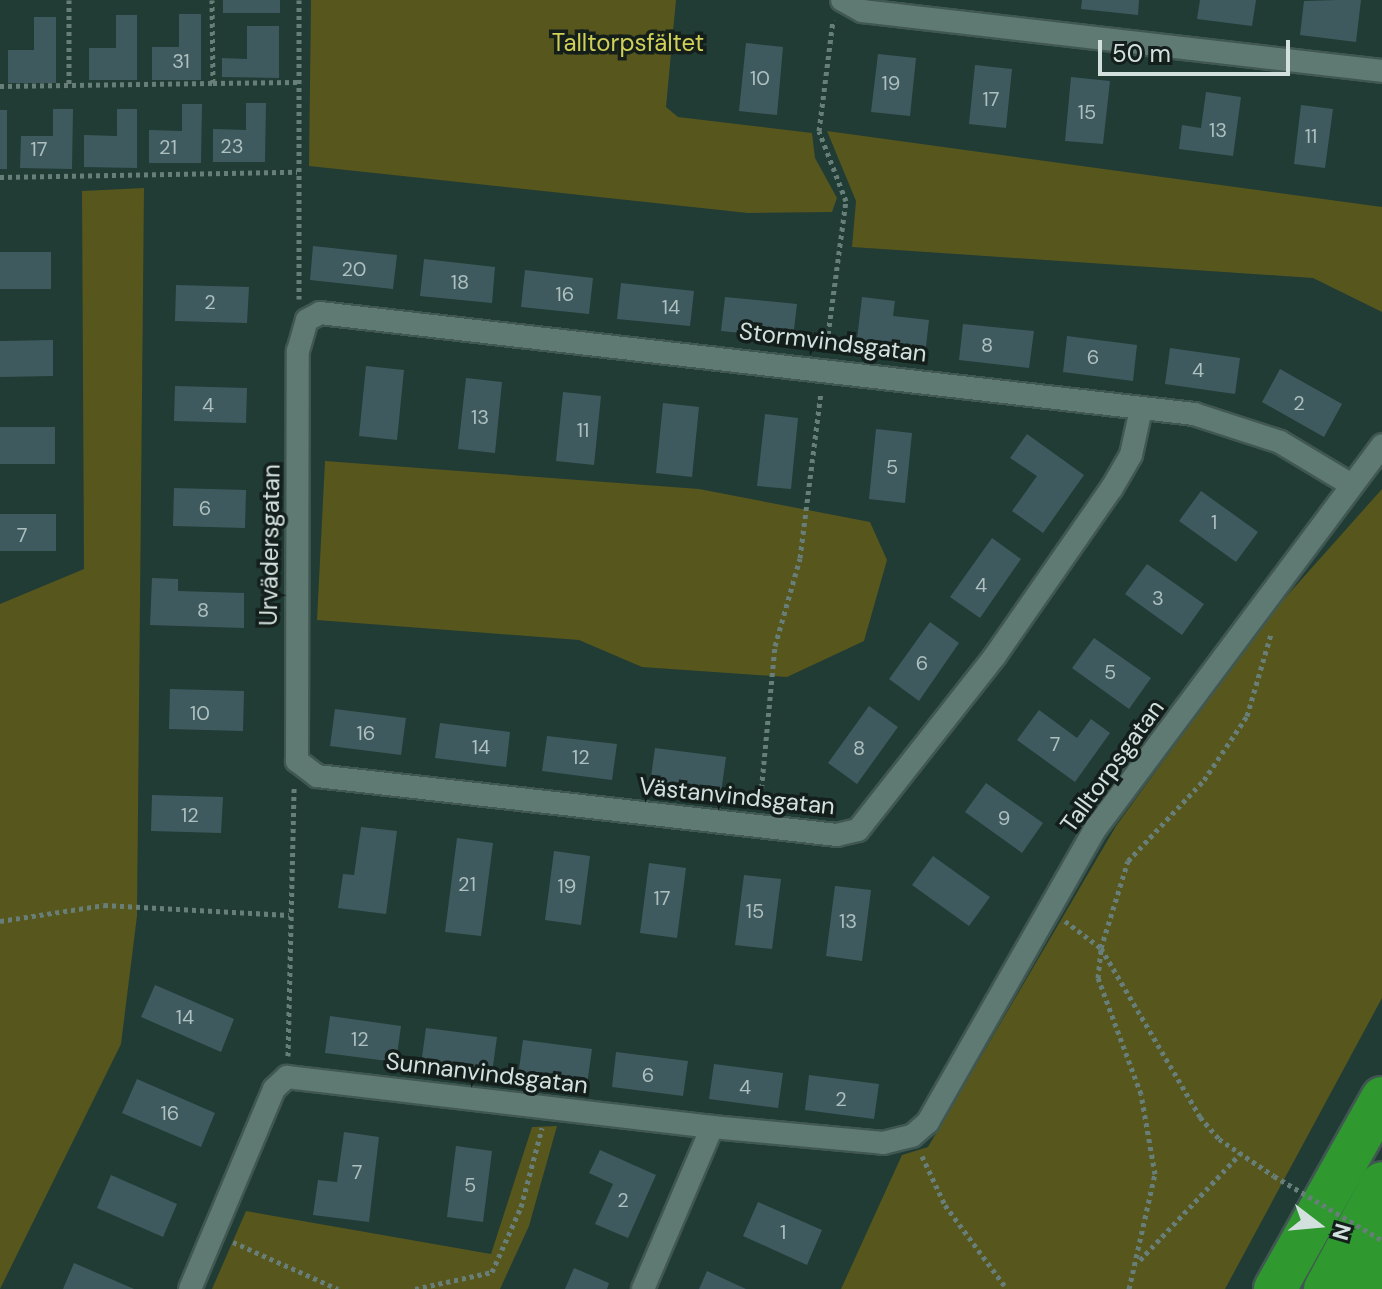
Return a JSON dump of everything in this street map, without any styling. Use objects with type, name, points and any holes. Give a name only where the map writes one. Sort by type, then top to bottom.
[{"type":"highway","points":[[1275,1289],[1382,1098]]},
{"type":"highway","points":[[1325,1289],[1382,1183]]},
{"type":"highway","points":[[1362,1289],[1382,1229]]},
{"type":"street","points":[[849,4],[1382,71]]},
{"type":"street","name":"Stormvindsgatan","points":[[304,325],[320,313],[824,366],[1235,423],[1350,484]]},
{"type":"street","name":"Urvädersgatan","points":[[301,765],[304,325]]},
{"type":"street","name":"Västanvindsgatan","points":[[301,765],[837,835],[858,830],[878,811],[1111,489],[1131,455],[1141,409]]},
{"type":"street","name":"Talltorpsgatan","points":[[912,1136],[928,1122],[1096,828],[1382,445]]},
{"type":"street","points":[[190,1289],[274,1089],[287,1077]]},
{"type":"street","name":"Sunnanvindsgatan","points":[[287,1077],[712,1127],[883,1143],[912,1136]]},
{"type":"street","points":[[643,1289],[712,1127]]},
{"type":"path","points":[[69,0],[69,85]]},
{"type":"path","points":[[212,0],[213,83]]},
{"type":"path","points":[[299,0],[299,306],[304,325]]},
{"type":"path","points":[[758,825],[775,646],[800,558],[846,201],[819,131],[830,26],[849,4]]},
{"type":"path","points":[[0,86],[298,82]]},
{"type":"path","points":[[0,177],[297,172]]},
{"type":"path","points":[[1129,1289],[1138,1261],[1155,1174],[1151,1136],[1098,978],[1101,948],[1128,861],[1204,780],[1247,716],[1273,627]]},
{"type":"path","points":[[287,1077],[291,792],[301,765]]},
{"type":"path","points":[[0,921],[43,920],[104,905],[289,915]]},
{"type":"path","points":[[1049,908],[1101,948],[1200,1117],[1241,1153],[1274,1176],[1382,1240]]},
{"type":"path","points":[[415,1289],[492,1272],[521,1207],[545,1107]]},
{"type":"path","points":[[912,1136],[945,1205],[1007,1289]]},
{"type":"path","points":[[1138,1261],[1241,1153]]},
{"type":"path","points":[[215,1233],[338,1289]]},
{"type":"green space","name":"Talltorpsfältet","points":[[311,0],[676,0],[666,107],[678,117],[812,133],[815,158],[837,198],[832,212],[748,213],[309,166]]},
{"type":"green space","points":[[827,131],[1382,207],[1382,312],[1313,278],[852,247],[856,201]]},
{"type":"green space","points":[[144,188],[137,916],[121,1044],[0,1289],[0,604],[84,569],[82,191]]},
{"type":"green space","points":[[325,461],[699,489],[870,522],[887,560],[864,641],[787,677],[642,667],[579,640],[317,620]]},
{"type":"green space","points":[[1382,489],[1382,998],[1225,1289],[841,1289],[902,1155],[928,1147],[1116,826],[1268,617]]},
{"type":"green space","points":[[557,1126],[529,1226],[500,1289],[212,1289],[246,1211],[491,1254],[532,1127]]},
{"type":"building","points":[[223,0],[280,0],[280,13],[223,13]]},
{"type":"building","points":[[1082,0],[1139,0],[1138,15],[1081,9]]},
{"type":"building","points":[[1200,0],[1256,0],[1252,26],[1197,19]]},
{"type":"building","points":[[1361,0],[1356,42],[1300,35],[1304,1]]},
{"type":"building","points":[[179,14],[201,14],[201,80],[152,80],[152,47],[179,47]]},
{"type":"building","points":[[116,15],[137,15],[137,80],[89,80],[89,48],[116,48]]},
{"type":"building","points":[[34,17],[56,17],[56,83],[8,83],[8,50],[34,50]]},
{"type":"building","points":[[247,26],[279,26],[279,78],[222,77],[222,58],[247,59]]},
{"type":"building","points":[[746,43],[783,47],[777,115],[739,111]]},
{"type":"building","points":[[878,54],[916,58],[910,116],[871,112]]},
{"type":"building","points":[[975,65],[1012,69],[1006,128],[969,124]]},
{"type":"building","points":[[1071,77],[1110,81],[1103,144],[1065,141]]},
{"type":"building","points":[[1206,92],[1241,97],[1233,156],[1179,149],[1182,125],[1201,128]]},
{"type":"building","points":[[246,103],[266,103],[265,162],[213,162],[213,129],[246,130]]},
{"type":"building","points":[[182,104],[202,104],[201,163],[149,163],[149,130],[182,131]]},
{"type":"building","points":[[1301,105],[1333,109],[1325,168],[1294,164]]},
{"type":"building","points":[[53,109],[73,109],[72,169],[20,168],[21,136],[53,136]]},
{"type":"building","points":[[117,109],[137,109],[137,168],[84,167],[84,135],[117,136]]},
{"type":"building","points":[[0,110],[7,110],[7,169],[0,169]]},
{"type":"building","points":[[313,246],[397,255],[393,289],[310,280]]},
{"type":"building","points":[[0,252],[51,252],[51,289],[0,289]]},
{"type":"building","points":[[424,259],[495,267],[492,303],[420,296]]},
{"type":"building","points":[[525,270],[593,278],[589,314],[521,307]]},
{"type":"building","points":[[621,283],[694,291],[690,326],[617,319]]},
{"type":"building","points":[[176,285],[249,287],[247,323],[175,321]]},
{"type":"building","points":[[725,297],[797,304],[793,338],[721,331]]},
{"type":"building","points":[[862,297],[895,301],[893,316],[929,320],[925,355],[856,348]]},
{"type":"building","points":[[963,324],[1034,331],[1029,368],[959,360]]},
{"type":"building","points":[[1067,336],[1137,345],[1133,381],[1063,372]]},
{"type":"building","points":[[53,340],[53,376],[0,377],[0,341]]},
{"type":"building","points":[[1170,348],[1240,358],[1235,394],[1165,384]]},
{"type":"building","points":[[366,366],[404,370],[397,440],[359,436]]},
{"type":"building","points":[[1280,369],[1342,404],[1324,437],[1262,402]]},
{"type":"building","points":[[466,378],[502,382],[495,453],[458,449]]},
{"type":"building","points":[[175,386],[247,388],[246,423],[174,421]]},
{"type":"building","points":[[563,392],[601,396],[594,465],[556,461]]},
{"type":"building","points":[[663,403],[699,407],[692,477],[656,473]]},
{"type":"building","points":[[765,414],[798,418],[791,489],[757,486]]},
{"type":"building","points":[[0,427],[55,427],[55,464],[0,464]]},
{"type":"building","points":[[876,429],[912,433],[905,503],[869,499]]},
{"type":"building","points":[[1027,434],[1084,475],[1043,533],[1012,511],[1037,476],[1010,458]]},
{"type":"building","points":[[174,488],[246,490],[245,528],[173,526]]},
{"type":"building","points":[[1201,491],[1258,532],[1236,562],[1179,521]]},
{"type":"building","points":[[0,514],[56,514],[56,551],[0,551]]},
{"type":"building","points":[[992,538],[1021,559],[980,618],[950,597]]},
{"type":"building","points":[[1147,564],[1204,604],[1182,635],[1125,594]]},
{"type":"building","points":[[152,578],[178,579],[178,591],[244,593],[244,628],[150,625]]},
{"type":"building","points":[[930,622],[959,643],[919,701],[889,679]]},
{"type":"building","points":[[1094,638],[1151,678],[1129,709],[1072,668]]},
{"type":"building","points":[[170,689],[244,691],[243,731],[169,729]]},
{"type":"building","points":[[869,706],[898,727],[857,784],[828,763]]},
{"type":"building","points":[[335,709],[406,718],[401,755],[330,746]]},
{"type":"building","points":[[1039,710],[1077,738],[1091,719],[1110,733],[1075,782],[1017,740]]},
{"type":"building","points":[[440,723],[510,732],[506,767],[435,758]]},
{"type":"building","points":[[547,736],[617,744],[612,780],[542,771]]},
{"type":"building","points":[[655,748],[726,757],[721,793],[650,784]]},
{"type":"building","points":[[986,783],[1043,823],[1022,853],[965,812]]},
{"type":"building","points":[[152,795],[223,797],[221,833],[151,831]]},
{"type":"building","points":[[361,827],[397,831],[386,914],[338,908],[343,874],[354,875]]},
{"type":"building","points":[[457,838],[493,843],[481,936],[445,932]]},
{"type":"building","points":[[554,851],[590,856],[581,925],[545,920]]},
{"type":"building","points":[[933,856],[990,897],[969,926],[912,885]]},
{"type":"building","points":[[649,863],[686,868],[677,938],[640,933]]},
{"type":"building","points":[[744,875],[781,879],[772,949],[735,945]]},
{"type":"building","points":[[835,886],[871,890],[862,961],[826,956]]},
{"type":"building","points":[[155,985],[234,1019],[221,1052],[141,1017]]},
{"type":"building","points":[[330,1016],[401,1026],[396,1062],[325,1053]]},
{"type":"building","points":[[426,1028],[497,1037],[492,1073],[421,1064]]},
{"type":"building","points":[[523,1040],[592,1049],[587,1085],[518,1076]]},
{"type":"building","points":[[616,1052],[688,1061],[683,1096],[612,1087]]},
{"type":"building","points":[[714,1064],[783,1073],[778,1108],[709,1099]]},
{"type":"building","points":[[809,1075],[879,1084],[874,1119],[805,1110]]},
{"type":"building","points":[[137,1079],[215,1113],[201,1147],[122,1113]]},
{"type":"building","points":[[344,1132],[379,1137],[369,1222],[313,1215],[318,1180],[337,1182]]},
{"type":"building","points":[[456,1146],[492,1151],[483,1222],[447,1217]]},
{"type":"building","points":[[600,1150],[656,1175],[628,1238],[595,1224],[613,1184],[589,1173]]},
{"type":"building","points":[[111,1175],[177,1204],[163,1237],[97,1208]]},
{"type":"building","points":[[758,1202],[822,1230],[807,1265],[743,1236]]},
{"type":"building","points":[[74,1263],[134,1289],[63,1289]]},
{"type":"building","points":[[574,1268],[609,1283],[607,1289],[565,1289]]},
{"type":"building","points":[[707,1271],[746,1289],[699,1289]]}]
